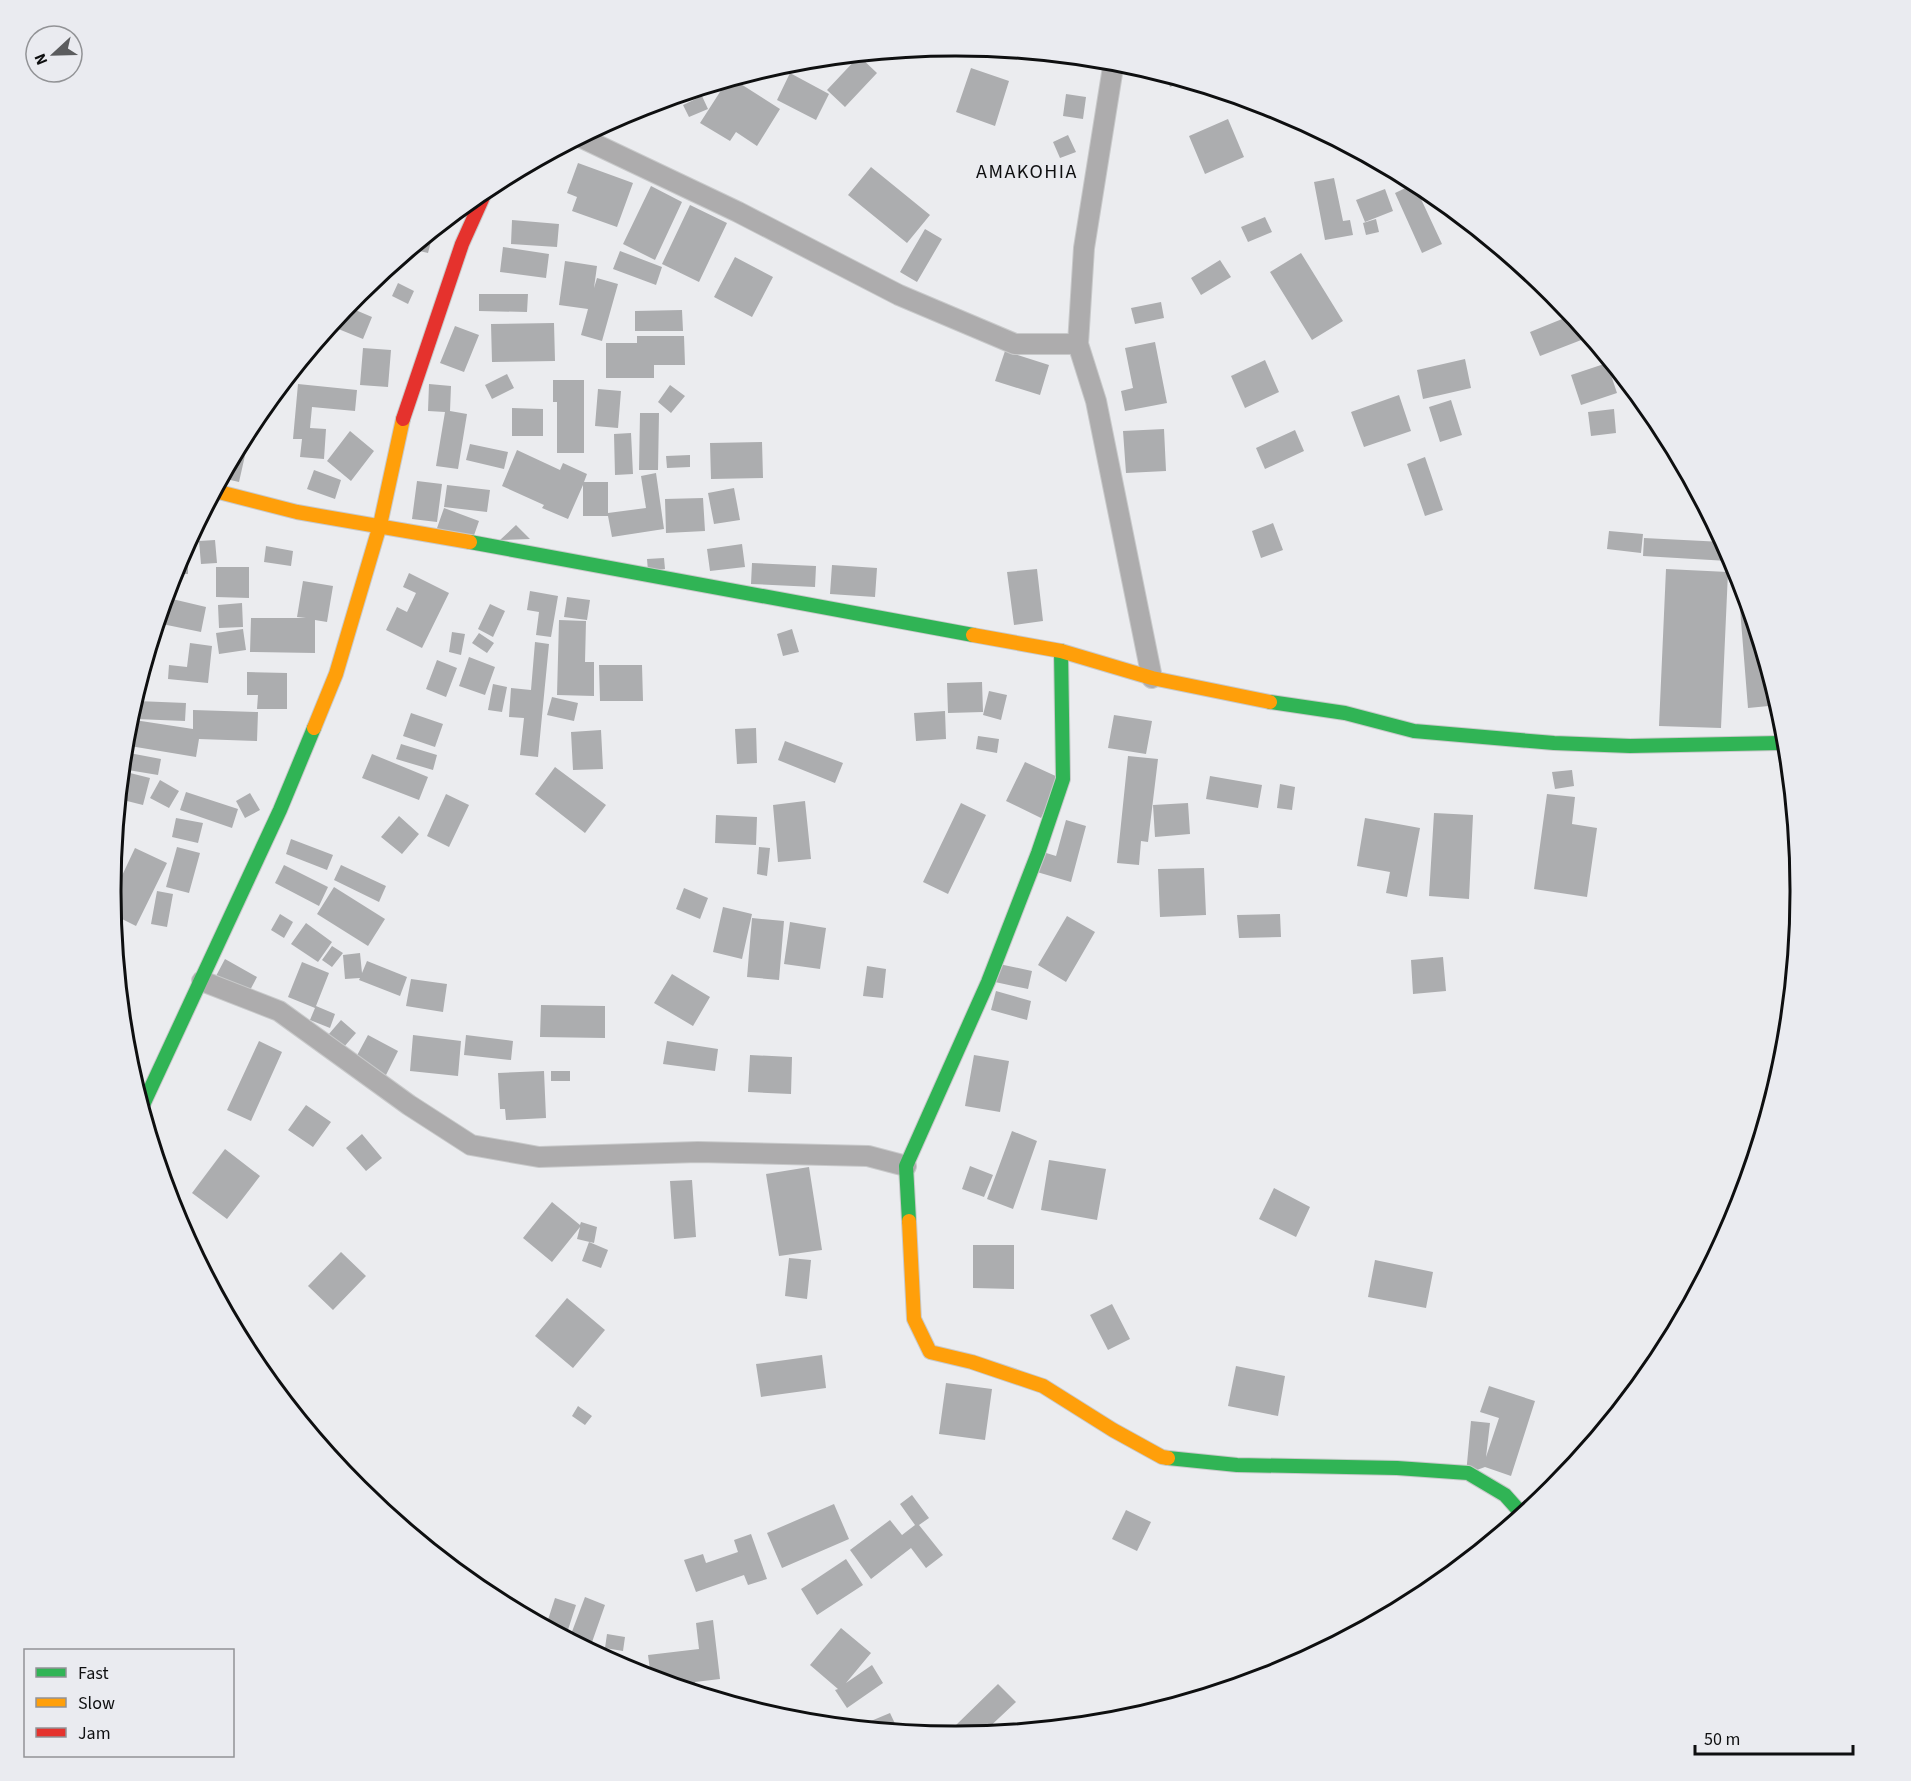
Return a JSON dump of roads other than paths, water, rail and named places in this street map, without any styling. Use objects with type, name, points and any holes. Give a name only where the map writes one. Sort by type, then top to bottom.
[{"type":"street","points":[[1112,71],[1084,248],[1078,344],[1096,401],[1152,678]]},
{"type":"street","points":[[588,141],[738,212],[899,295],[1015,344],[1078,344]]},
{"type":"street","points":[[147,1097],[280,810],[336,674],[380,525],[405,411],[462,244],[480,205]]},
{"type":"street","points":[[222,493],[297,512],[380,525],[1061,651],[1152,678],[1289,706],[1345,713],[1413,731],[1554,743],[1630,746],[1777,743]]},
{"type":"street","points":[[1061,651],[1063,779],[1038,853],[988,982],[906,1166],[914,1319],[930,1352],[972,1362],[1043,1386],[1113,1430],[1162,1456],[1237,1465],[1396,1468],[1468,1473],[1505,1495],[1517,1508]]},
{"type":"street","points":[[202,981],[279,1011],[409,1105],[471,1145],[538,1157],[698,1152],[868,1156],[906,1166]]},
{"type":"district","name":"AMAKOHIA","points":[[1027,171]]}]
